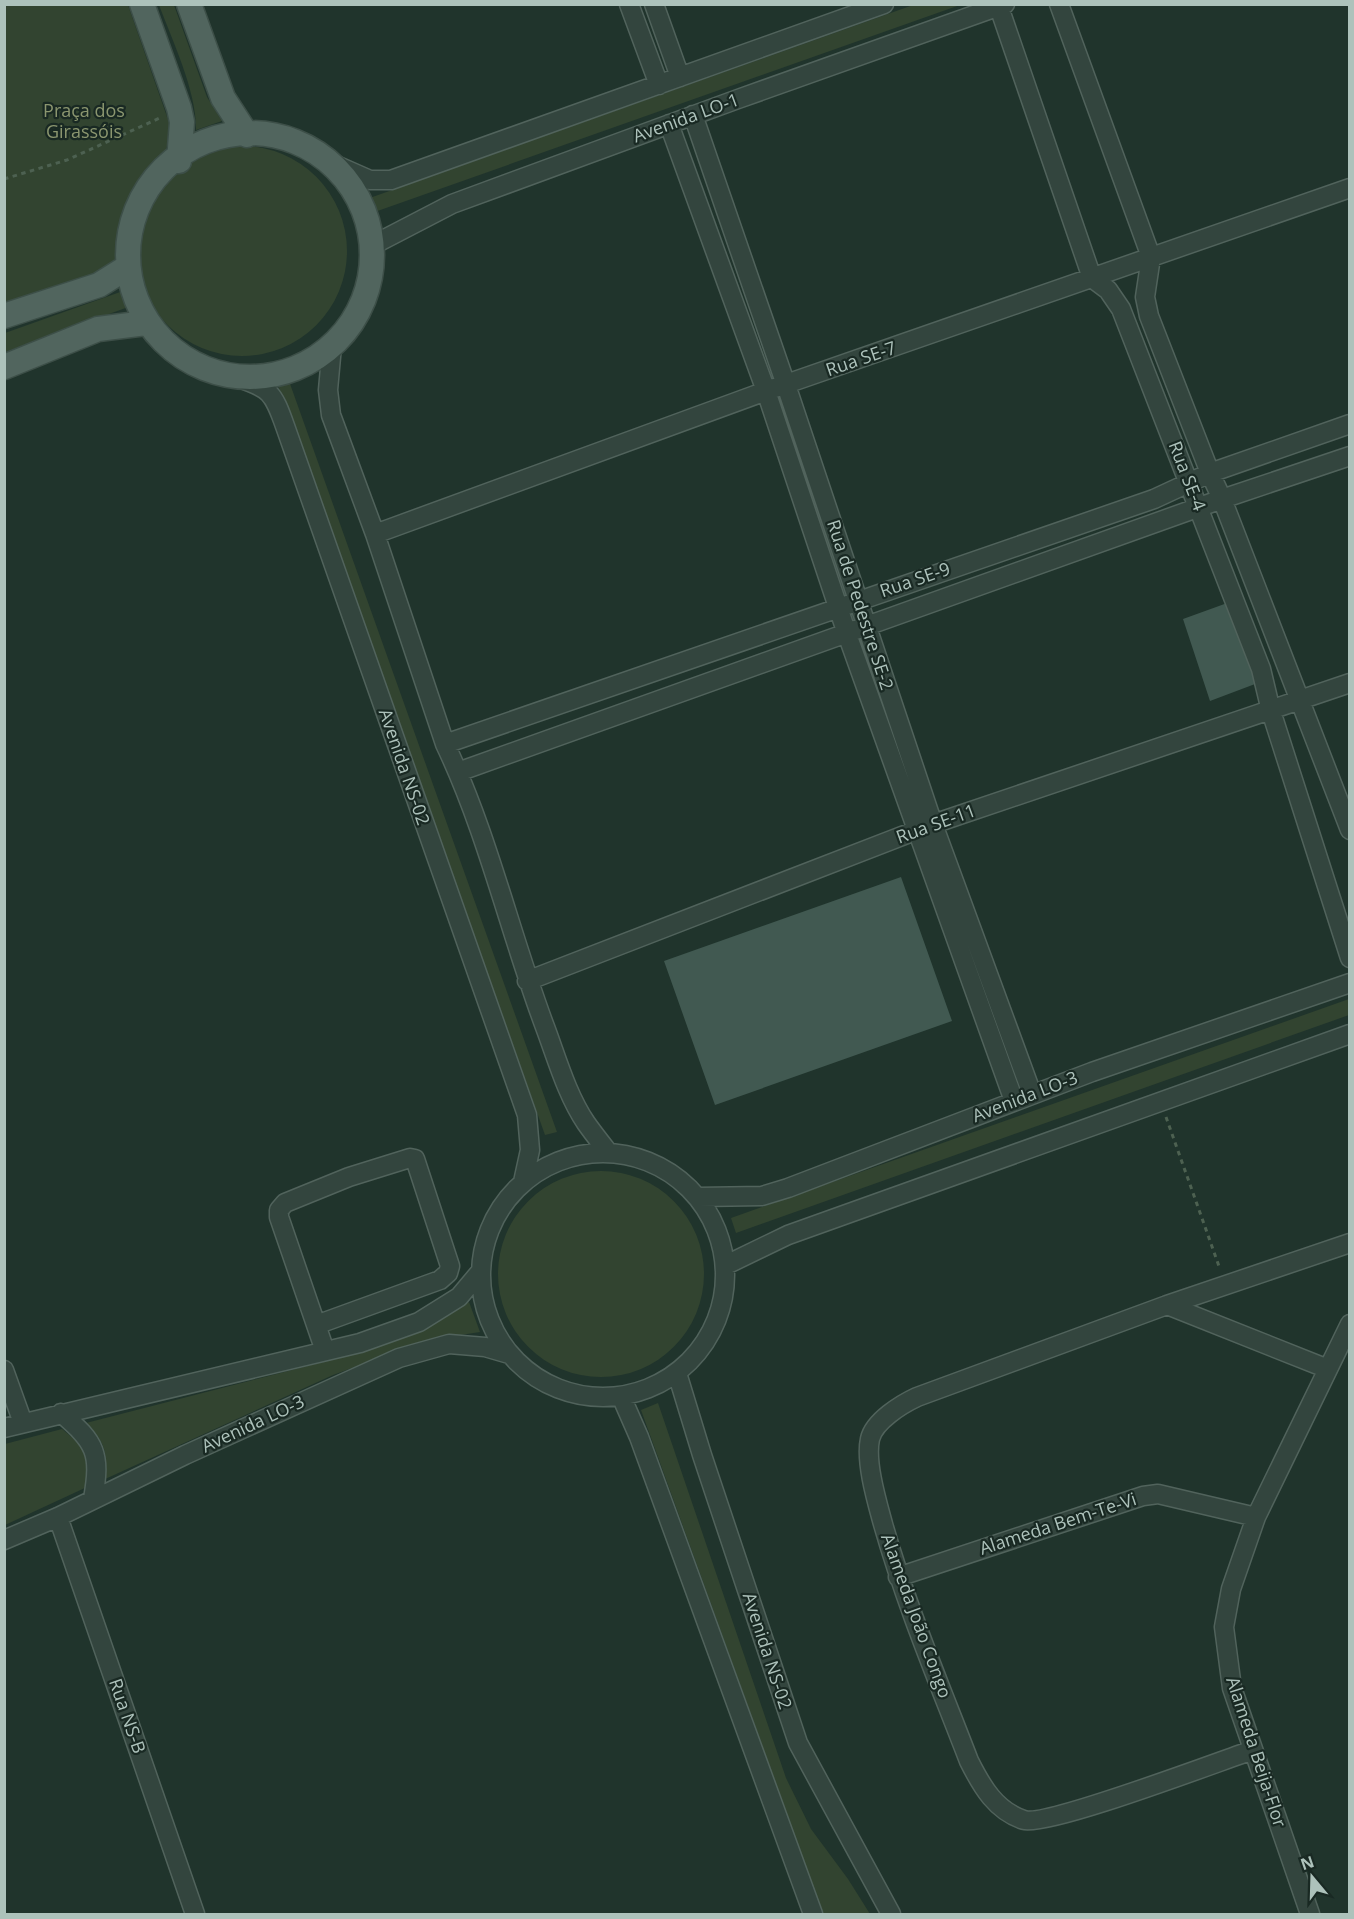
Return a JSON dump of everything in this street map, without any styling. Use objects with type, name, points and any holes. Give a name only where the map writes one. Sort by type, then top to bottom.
[{"type":"main road","points":[[142,4],[179,108],[182,122],[179,161]]},
{"type":"main road","points":[[189,4],[222,98],[247,135]]},
{"type":"main road","points":[[264,131],[291,137],[315,149],[336,165],[355,188],[368,216],[373,245],[372,273],[364,300],[351,325],[332,346],[303,365],[270,376],[235,377],[209,371],[185,360],[164,344],[146,323],[133,297],[126,268],[127,234],[137,202],[155,174],[207,145],[247,135],[264,131]]},
{"type":"main road","points":[[4,316],[99,285],[126,268]]},
{"type":"main road","points":[[4,367],[98,329],[146,323]]},
{"type":"street","points":[[629,4],[659,85]]},
{"type":"street","points":[[654,4],[680,77]]},
{"type":"street","points":[[336,165],[370,180],[391,180],[884,4]]},
{"type":"street","name":"Rua SE-4","points":[[1059,4],[1151,257],[1144,297],[1149,316],[1350,830]]},
{"type":"street","name":"Rua SE-4","points":[[1002,6],[1092,278],[1108,290],[1121,309],[1261,669],[1271,711],[1350,958]]},
{"type":"street","name":"Avenida LO-1","points":[[373,245],[452,204],[693,115],[1002,6]]},
{"type":"street","name":"Rua de Pedestre SE-2","points":[[693,115],[859,599],[924,827],[1014,1101]]},
{"type":"street","name":"Rua de Pedestre SE-2","points":[[669,124],[766,391],[847,634],[1032,1094]]},
{"type":"street","name":"Rua SE-7","points":[[375,534],[766,391],[1350,189]]},
{"type":"street","points":[[332,346],[328,390],[332,415],[375,534],[445,744],[458,772],[513,931],[527,981],[571,1096],[586,1123],[608,1152]]},
{"type":"street","name":"Avenida NS-02","points":[[235,377],[260,385],[271,394],[277,403],[527,1115],[530,1150],[523,1182]]},
{"type":"street","name":"Rua SE-9","points":[[445,744],[838,606],[1154,499],[1210,473],[1350,424]]},
{"type":"street","name":"Rua SE-9","points":[[458,772],[1222,499],[1350,456]]},
{"type":"street","name":"Rua SE-11","points":[[527,981],[924,827],[1350,683]]},
{"type":"street","name":"Avenida LO-3","points":[[699,1197],[762,1196],[788,1188],[1092,1072],[1350,983]]},
{"type":"street","points":[[726,1265],[788,1235],[1350,1034]]},
{"type":"street","points":[[608,1152],[642,1159],[673,1174],[699,1197],[718,1229],[726,1265],[723,1306],[705,1343],[677,1373],[651,1388],[621,1396],[580,1395],[541,1381],[509,1354],[493,1330],[483,1302],[480,1272],[486,1239],[491,1228],[501,1208],[523,1182],[563,1159],[608,1152]]},
{"type":"street","points":[[316,1325],[440,1280],[448,1273],[450,1266],[415,1159],[410,1158],[349,1177],[285,1203],[279,1210],[279,1217],[316,1325],[325,1351]]},
{"type":"street","name":"Alameda João Congo","points":[[1253,1750],[1071,1813],[1027,1821],[1004,1810],[983,1789],[969,1761],[898,1577],[874,1493],[870,1437],[882,1421],[902,1404],[917,1397],[1167,1305],[1350,1243]]},
{"type":"street","points":[[4,1428],[360,1343],[419,1322],[459,1297],[480,1272]]},
{"type":"street","points":[[1167,1305],[1328,1369]]},
{"type":"street","name":"Alameda Beija-Flor","points":[[1310,1914],[1232,1688],[1224,1627],[1231,1589],[1256,1517],[1350,1324]]},
{"type":"street","name":"Avenida LO-3","points":[[4,1540],[399,1358],[449,1344],[485,1347],[509,1354]]},
{"type":"street","points":[[4,1370],[23,1423]]},
{"type":"street","name":"Avenida NS-02","points":[[677,1373],[798,1743],[891,1914]]},
{"type":"street","points":[[621,1396],[639,1437],[813,1914]]},
{"type":"street","points":[[61,1413],[94,1447],[97,1473],[93,1498]]},
{"type":"street","name":"Alameda Bem-Te-Vi","points":[[898,1577],[1143,1496],[1158,1494],[1256,1517]]},
{"type":"street","name":"Rua NS-B","points":[[58,1517],[195,1914]]},
{"type":"path","points":[[4,179],[67,160],[145,126],[179,108]]},
{"type":"path","points":[[1160,1101],[1226,1285]]},
{"type":"green space","points":[[916,4],[960,5],[369,214],[364,200]]},
{"type":"green space","name":"Praça dos Girassóis","points":[[4,5],[128,5],[171,128],[166,150],[145,173],[134,191],[121,229],[117,256],[109,268],[4,306]]},
{"type":"green space","points":[[159,5],[174,5],[207,97],[222,121],[196,130],[188,83]]},
{"type":"green space","points":[[242,146],[262,148],[282,154],[300,164],[316,177],[329,193],[339,211],[345,231],[347,251],[345,271],[339,291],[329,309],[316,325],[300,338],[282,348],[262,354],[242,356],[222,354],[202,348],[184,338],[168,325],[155,309],[145,291],[139,271],[137,251],[139,231],[145,211],[155,193],[168,177],[184,164],[202,154],[222,148]]},
{"type":"green space","points":[[123,291],[131,306],[5,352],[5,333]]},
{"type":"green space","points":[[289,381],[557,1132],[545,1135],[278,385]]},
{"type":"green space","points":[[1349,999],[1349,1015],[736,1233],[731,1218]]},
{"type":"green space","points":[[601,1171],[621,1173],[640,1179],[674,1201],[696,1235],[702,1254],[704,1274],[702,1294],[696,1313],[674,1347],[640,1369],[621,1375],[601,1377],[581,1375],[562,1369],[528,1347],[506,1313],[500,1294],[498,1274],[500,1254],[506,1235],[528,1201],[562,1179],[581,1173]]},
{"type":"green space","points":[[469,1302],[480,1332],[428,1340],[333,1375],[103,1480],[106,1462],[104,1448],[98,1436],[86,1423],[327,1361],[423,1329]]},
{"type":"green space","points":[[658,1403],[786,1778],[811,1829],[848,1879],[870,1914],[823,1914],[641,1410]]},
{"type":"green space","points":[[62,1429],[77,1442],[85,1454],[88,1468],[87,1487],[5,1525],[5,1444]]},
{"type":"building","points":[[1230,602],[1263,681],[1210,701],[1183,619]]},
{"type":"building","points":[[901,877],[952,1021],[715,1105],[664,961]]}]
